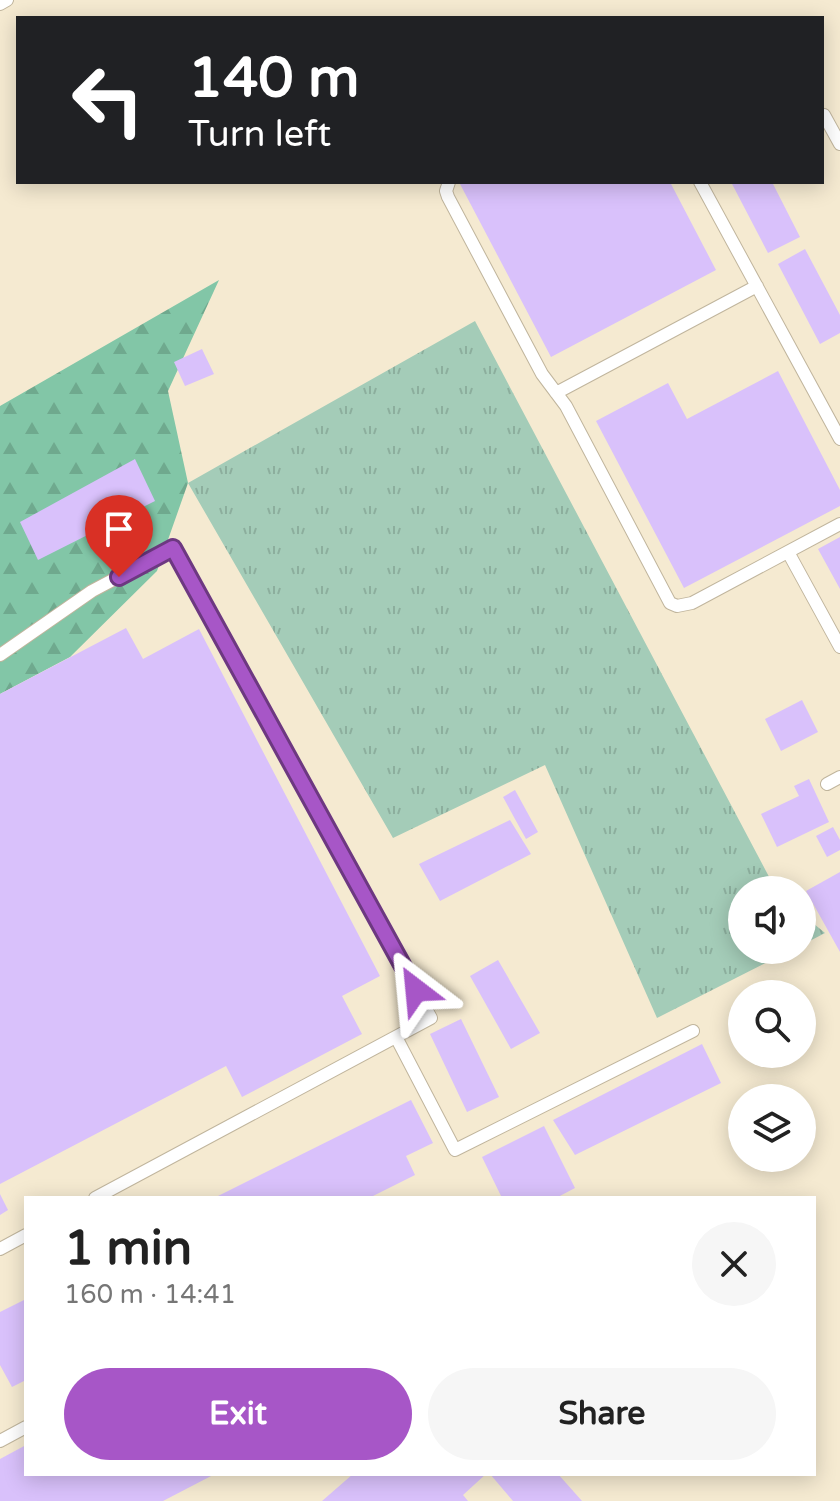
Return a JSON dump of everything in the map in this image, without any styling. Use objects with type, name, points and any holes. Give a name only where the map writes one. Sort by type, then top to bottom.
[{"type":"lane","points":[[0,4],[7,0]]},
{"type":"lane","points":[[824,115],[840,144]]},
{"type":"lane","points":[[448,184],[448,197],[542,374],[566,406],[670,603],[684,606],[840,524]]},
{"type":"lane","points":[[701,184],[840,439]]},
{"type":"lane","points":[[556,393],[757,286]]},
{"type":"lane","points":[[0,655],[92,591],[173,548],[431,1018],[99,1196]]},
{"type":"lane","points":[[788,552],[840,647]]},
{"type":"lane","points":[[827,784],[840,777]]},
{"type":"lane","points":[[396,1037],[455,1150],[693,1031]]},
{"type":"lane","points":[[0,1249],[24,1236]]},
{"type":"lane","points":[[0,1441],[24,1428]]},
{"type":"green space","points":[[219,280],[168,391],[188,483],[157,571],[70,657],[0,694],[0,406]]},
{"type":"green space","points":[[475,321],[769,876],[728,876],[728,964],[763,964],[657,1018],[545,765],[393,838],[188,483]]},
{"type":"green space","points":[[816,926],[825,933],[816,938]]},
{"type":"building","points":[[460,184],[671,184],[716,270],[551,357]]},
{"type":"building","points":[[732,184],[773,184],[800,237],[768,253]]},
{"type":"building","points":[[805,249],[840,315],[840,333],[820,344],[778,264]]},
{"type":"building","points":[[202,349],[214,374],[185,386],[174,362]]},
{"type":"building","points":[[778,371],[840,490],[840,506],[684,588],[596,421],[668,383],[687,419]]},
{"type":"building","points":[[135,459],[155,501],[38,560],[20,522]]},
{"type":"building","points":[[840,537],[840,589],[818,549]]},
{"type":"building","points":[[126,628],[143,659],[199,629],[380,976],[342,996],[362,1034],[242,1097],[226,1066],[0,1184],[0,694]]},
{"type":"building","points":[[802,700],[818,732],[781,751],[765,719]]},
{"type":"building","points":[[809,779],[829,822],[777,847],[761,814],[799,796],[794,786]]},
{"type":"building","points":[[515,790],[538,832],[526,839],[503,797]]},
{"type":"building","points":[[510,820],[531,854],[440,901],[419,864]]},
{"type":"building","points":[[833,827],[840,840],[840,850],[827,857],[816,836]]},
{"type":"building","points":[[840,872],[840,952],[816,909],[816,885]]},
{"type":"building","points":[[498,960],[540,1033],[511,1049],[470,976]]},
{"type":"building","points":[[461,1019],[499,1097],[467,1112],[430,1034]]},
{"type":"building","points":[[702,1044],[721,1083],[575,1155],[553,1120]]},
{"type":"building","points":[[411,1100],[433,1143],[406,1156],[415,1175],[373,1196],[218,1196]]},
{"type":"building","points":[[544,1126],[575,1188],[560,1196],[501,1196],[482,1157]]},
{"type":"building","points":[[0,1194],[8,1210],[0,1215]]},
{"type":"building","points":[[24,1300],[24,1381],[12,1387],[0,1365],[0,1312]]},
{"type":"building","points":[[24,1446],[24,1476],[211,1476],[163,1501],[0,1501],[0,1459]]},
{"type":"building","points":[[351,1476],[484,1476],[463,1495],[468,1501],[322,1501]]},
{"type":"building","points":[[492,1476],[560,1476],[582,1501],[513,1501]]},
{"type":"route","points":[[119,577],[173,548],[416,990]]}]
